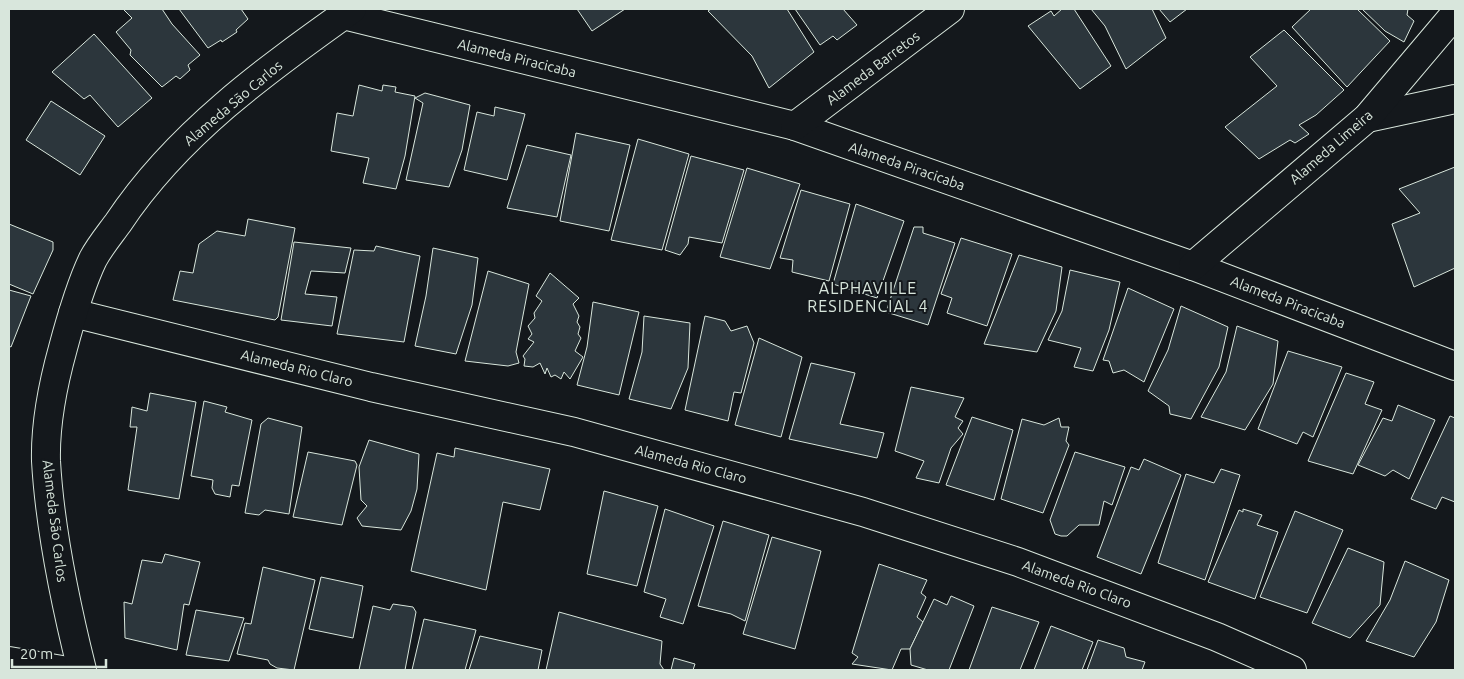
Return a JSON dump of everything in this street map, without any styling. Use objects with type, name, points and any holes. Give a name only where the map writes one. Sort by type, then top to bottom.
[{"type":"street","name":"Alameda Barretos","points":[[795,126],[950,9]]},
{"type":"street","name":"Alameda Piracicaba","points":[[348,12],[795,126],[1193,266],[1455,366]]},
{"type":"street","name":"Alameda São Carlos","points":[[82,670],[70,625],[58,555],[46,460],[52,389],[73,313],[94,258],[140,189],[197,130],[259,78],[348,12]]},
{"type":"street","name":"Alameda Limeira","points":[[1193,266],[1367,118],[1455,14]]},
{"type":"street","points":[[1367,118],[1455,100]]},
{"type":"street","name":"Alameda Rio Claro","points":[[73,313],[370,386],[574,432],[863,512],[1018,562],[1217,637],[1292,670]]},
{"type":"street","points":[[9,661],[62,670]]},
{"type":"building","points":[[123,9],[162,9],[172,24],[200,55],[188,65],[190,70],[180,79],[176,76],[162,87],[130,55],[131,50],[116,32],[132,18]]},
{"type":"building","points":[[179,9],[241,9],[248,19],[236,30],[237,32],[222,42],[221,40],[208,48]]},
{"type":"building","points":[[577,9],[625,9],[592,31]]},
{"type":"building","points":[[711,9],[787,9],[814,52],[769,88],[752,56],[708,11]]},
{"type":"building","points":[[795,9],[843,9],[857,25],[837,40],[833,36],[820,45]]},
{"type":"building","points":[[1062,9],[1074,9],[1111,66],[1080,89],[1028,26],[1051,11],[1054,16]]},
{"type":"building","points":[[1091,9],[1152,9],[1166,38],[1126,69],[1105,26]]},
{"type":"building","points":[[1159,9],[1187,9],[1170,22]]},
{"type":"building","points":[[1311,9],[1357,9],[1390,41],[1347,87],[1292,27]]},
{"type":"building","points":[[1362,9],[1408,9],[1407,15],[1414,21],[1404,42],[1385,31]]},
{"type":"building","points":[[1284,30],[1344,90],[1316,115],[1299,125],[1309,134],[1295,143],[1290,140],[1259,159],[1225,127],[1277,86],[1250,57]]},
{"type":"building","points":[[94,34],[152,98],[118,127],[90,95],[84,99],[52,72]]},
{"type":"building","points":[[359,85],[382,91],[383,85],[396,87],[395,92],[415,96],[405,156],[396,189],[363,183],[369,158],[331,151],[337,113],[353,116]]},
{"type":"building","points":[[425,93],[470,105],[462,150],[449,187],[406,180],[423,103],[415,98]]},
{"type":"building","points":[[51,101],[105,136],[80,175],[26,140]]},
{"type":"building","points":[[495,107],[525,114],[507,180],[464,170],[477,112],[494,116]]},
{"type":"building","points":[[576,133],[630,145],[609,231],[560,221]]},
{"type":"building","points":[[638,139],[689,154],[662,250],[611,240]]},
{"type":"building","points":[[527,145],[571,155],[557,217],[507,208]]},
{"type":"building","points":[[691,156],[744,170],[722,243],[689,237],[688,244],[680,255],[665,250]]},
{"type":"building","points":[[1455,167],[1455,268],[1414,287],[1392,224],[1420,213],[1399,189]]},
{"type":"building","points":[[747,168],[800,184],[770,269],[720,257]]},
{"type":"building","points":[[801,190],[850,204],[829,281],[792,272],[793,260],[780,258]]},
{"type":"building","points":[[856,204],[904,221],[877,298],[833,284]]},
{"type":"building","points":[[248,219],[295,228],[278,317],[275,320],[173,300],[180,271],[193,273],[199,244],[217,231],[245,236]]},
{"type":"building","points":[[9,224],[53,242],[53,250],[33,294],[9,284]]},
{"type":"building","points":[[914,227],[923,227],[923,233],[955,243],[928,325],[886,312]]},
{"type":"building","points":[[961,238],[1012,254],[987,326],[947,313],[952,298],[941,294]]},
{"type":"building","points":[[294,242],[351,248],[345,273],[311,271],[305,294],[337,297],[332,326],[281,320]]},
{"type":"building","points":[[376,246],[420,256],[404,342],[337,334],[354,250],[374,251]]},
{"type":"building","points":[[433,248],[478,258],[472,305],[456,354],[415,346],[426,296]]},
{"type":"building","points":[[1019,255],[1062,267],[1056,311],[1037,352],[984,344]]},
{"type":"building","points":[[1070,270],[1120,282],[1109,330],[1093,371],[1074,367],[1081,348],[1048,340],[1062,311]]},
{"type":"building","points":[[488,271],[529,284],[516,352],[519,363],[508,366],[465,361]]},
{"type":"building","points":[[550,273],[579,298],[573,304],[579,316],[577,322],[580,327],[578,334],[581,338],[575,351],[583,357],[570,379],[564,372],[561,379],[555,375],[551,377],[547,368],[545,374],[540,363],[533,367],[524,366],[525,359],[523,356],[534,342],[528,339],[532,334],[528,326],[535,318],[534,313],[542,301],[536,296]]},
{"type":"building","points":[[1128,288],[1174,309],[1144,382],[1124,370],[1113,373],[1109,361],[1103,360]]},
{"type":"building","points":[[9,290],[31,296],[11,347],[9,346]]},
{"type":"building","points":[[593,302],[639,312],[619,395],[577,385],[587,347]]},
{"type":"building","points":[[1181,306],[1228,327],[1219,367],[1191,419],[1170,414],[1169,406],[1148,391],[1168,350]]},
{"type":"building","points":[[644,316],[690,323],[688,368],[671,409],[629,399],[642,352]]},
{"type":"building","points":[[705,316],[725,321],[731,331],[747,326],[754,343],[741,393],[734,392],[728,421],[685,410]]},
{"type":"building","points":[[1237,326],[1278,341],[1273,384],[1245,430],[1201,417],[1226,372]]},
{"type":"building","points":[[759,338],[802,357],[781,437],[735,425]]},
{"type":"building","points":[[1288,351],[1342,367],[1313,437],[1303,432],[1297,444],[1258,429]]},
{"type":"building","points":[[811,363],[855,373],[840,424],[884,433],[877,458],[789,439]]},
{"type":"building","points":[[1346,373],[1374,382],[1365,404],[1382,410],[1353,474],[1308,461]]},
{"type":"building","points":[[911,387],[964,398],[955,417],[963,421],[958,428],[963,434],[951,448],[939,483],[916,478],[924,461],[895,451]]},
{"type":"building","points":[[150,393],[196,402],[179,499],[128,490],[137,427],[130,427],[132,407],[147,411]]},
{"type":"building","points":[[204,401],[227,407],[225,412],[252,420],[239,486],[232,485],[230,497],[215,494],[212,488],[213,480],[191,476]]},
{"type":"building","points":[[1398,405],[1435,420],[1409,479],[1393,470],[1385,476],[1358,465],[1383,418],[1392,421]]},
{"type":"building","points":[[1450,416],[1455,418],[1455,502],[1442,497],[1436,509],[1411,499]]},
{"type":"building","points":[[972,417],[1013,430],[994,500],[946,485]]},
{"type":"building","points":[[268,418],[302,427],[289,514],[265,510],[259,515],[245,513],[261,424]]},
{"type":"building","points":[[1059,418],[1061,427],[1069,427],[1066,441],[1069,445],[1043,513],[1001,499],[1022,419],[1044,425]]},
{"type":"building","points":[[369,440],[419,454],[417,489],[411,511],[401,530],[362,526],[357,518],[367,506],[361,500],[359,467]]},
{"type":"building","points":[[455,448],[550,469],[540,510],[503,502],[486,590],[411,571],[437,453],[454,457]]},
{"type":"building","points":[[308,452],[355,461],[357,465],[342,525],[293,517]]},
{"type":"building","points":[[1075,452],[1125,467],[1112,505],[1104,501],[1099,525],[1079,525],[1067,536],[1061,536],[1055,534],[1050,520]]},
{"type":"building","points":[[1144,459],[1181,475],[1141,574],[1097,557],[1131,467],[1139,470]]},
{"type":"building","points":[[1221,469],[1240,475],[1205,580],[1158,563],[1186,474],[1214,483]]},
{"type":"building","points":[[604,491],[658,506],[637,586],[587,574]]},
{"type":"building","points":[[665,509],[714,526],[683,624],[660,617],[666,599],[644,592]]},
{"type":"building","points":[[1243,509],[1262,515],[1257,525],[1278,532],[1255,599],[1208,582],[1239,510],[1243,512]]},
{"type":"building","points":[[1295,511],[1343,530],[1307,613],[1260,597]]},
{"type":"building","points":[[723,521],[769,535],[745,621],[731,614],[698,606]]},
{"type":"building","points":[[772,537],[821,551],[795,649],[743,634]]},
{"type":"building","points":[[1348,548],[1384,562],[1380,605],[1350,638],[1312,623]]},
{"type":"building","points":[[165,554],[200,562],[189,605],[184,604],[177,650],[125,638],[124,602],[132,604],[142,560],[162,563]]},
{"type":"building","points":[[1405,561],[1449,580],[1436,622],[1414,657],[1366,641],[1390,600]]},
{"type":"building","points":[[879,564],[927,580],[921,593],[926,597],[917,617],[923,622],[910,649],[901,649],[892,670],[852,664],[858,657],[852,653]]},
{"type":"building","points":[[263,567],[315,580],[294,670],[277,668],[270,664],[268,660],[237,654],[245,623],[251,624]]},
{"type":"building","points":[[321,577],[363,586],[353,638],[309,629]]},
{"type":"building","points":[[951,596],[974,606],[949,670],[928,670],[911,665],[910,649],[934,599],[947,605]]},
{"type":"building","points":[[393,604],[413,607],[416,612],[405,670],[359,670],[373,606],[390,610]]},
{"type":"building","points":[[992,607],[1039,622],[1020,670],[969,670]]},
{"type":"building","points":[[196,610],[244,618],[229,661],[186,655]]},
{"type":"building","points":[[559,612],[662,641],[660,664],[664,670],[546,670]]},
{"type":"building","points":[[424,619],[476,630],[465,670],[412,670]]},
{"type":"building","points":[[1051,626],[1093,642],[1082,670],[1034,670]]},
{"type":"building","points":[[480,636],[542,650],[538,670],[469,670]]},
{"type":"building","points":[[1098,640],[1124,648],[1126,657],[1145,662],[1142,670],[1087,670]]},
{"type":"building","points":[[674,658],[695,664],[693,670],[671,670]]},
{"type":"district","name":"ALPHAVILLE RESIDENCIAL 4","points":[[868,297]]}]
